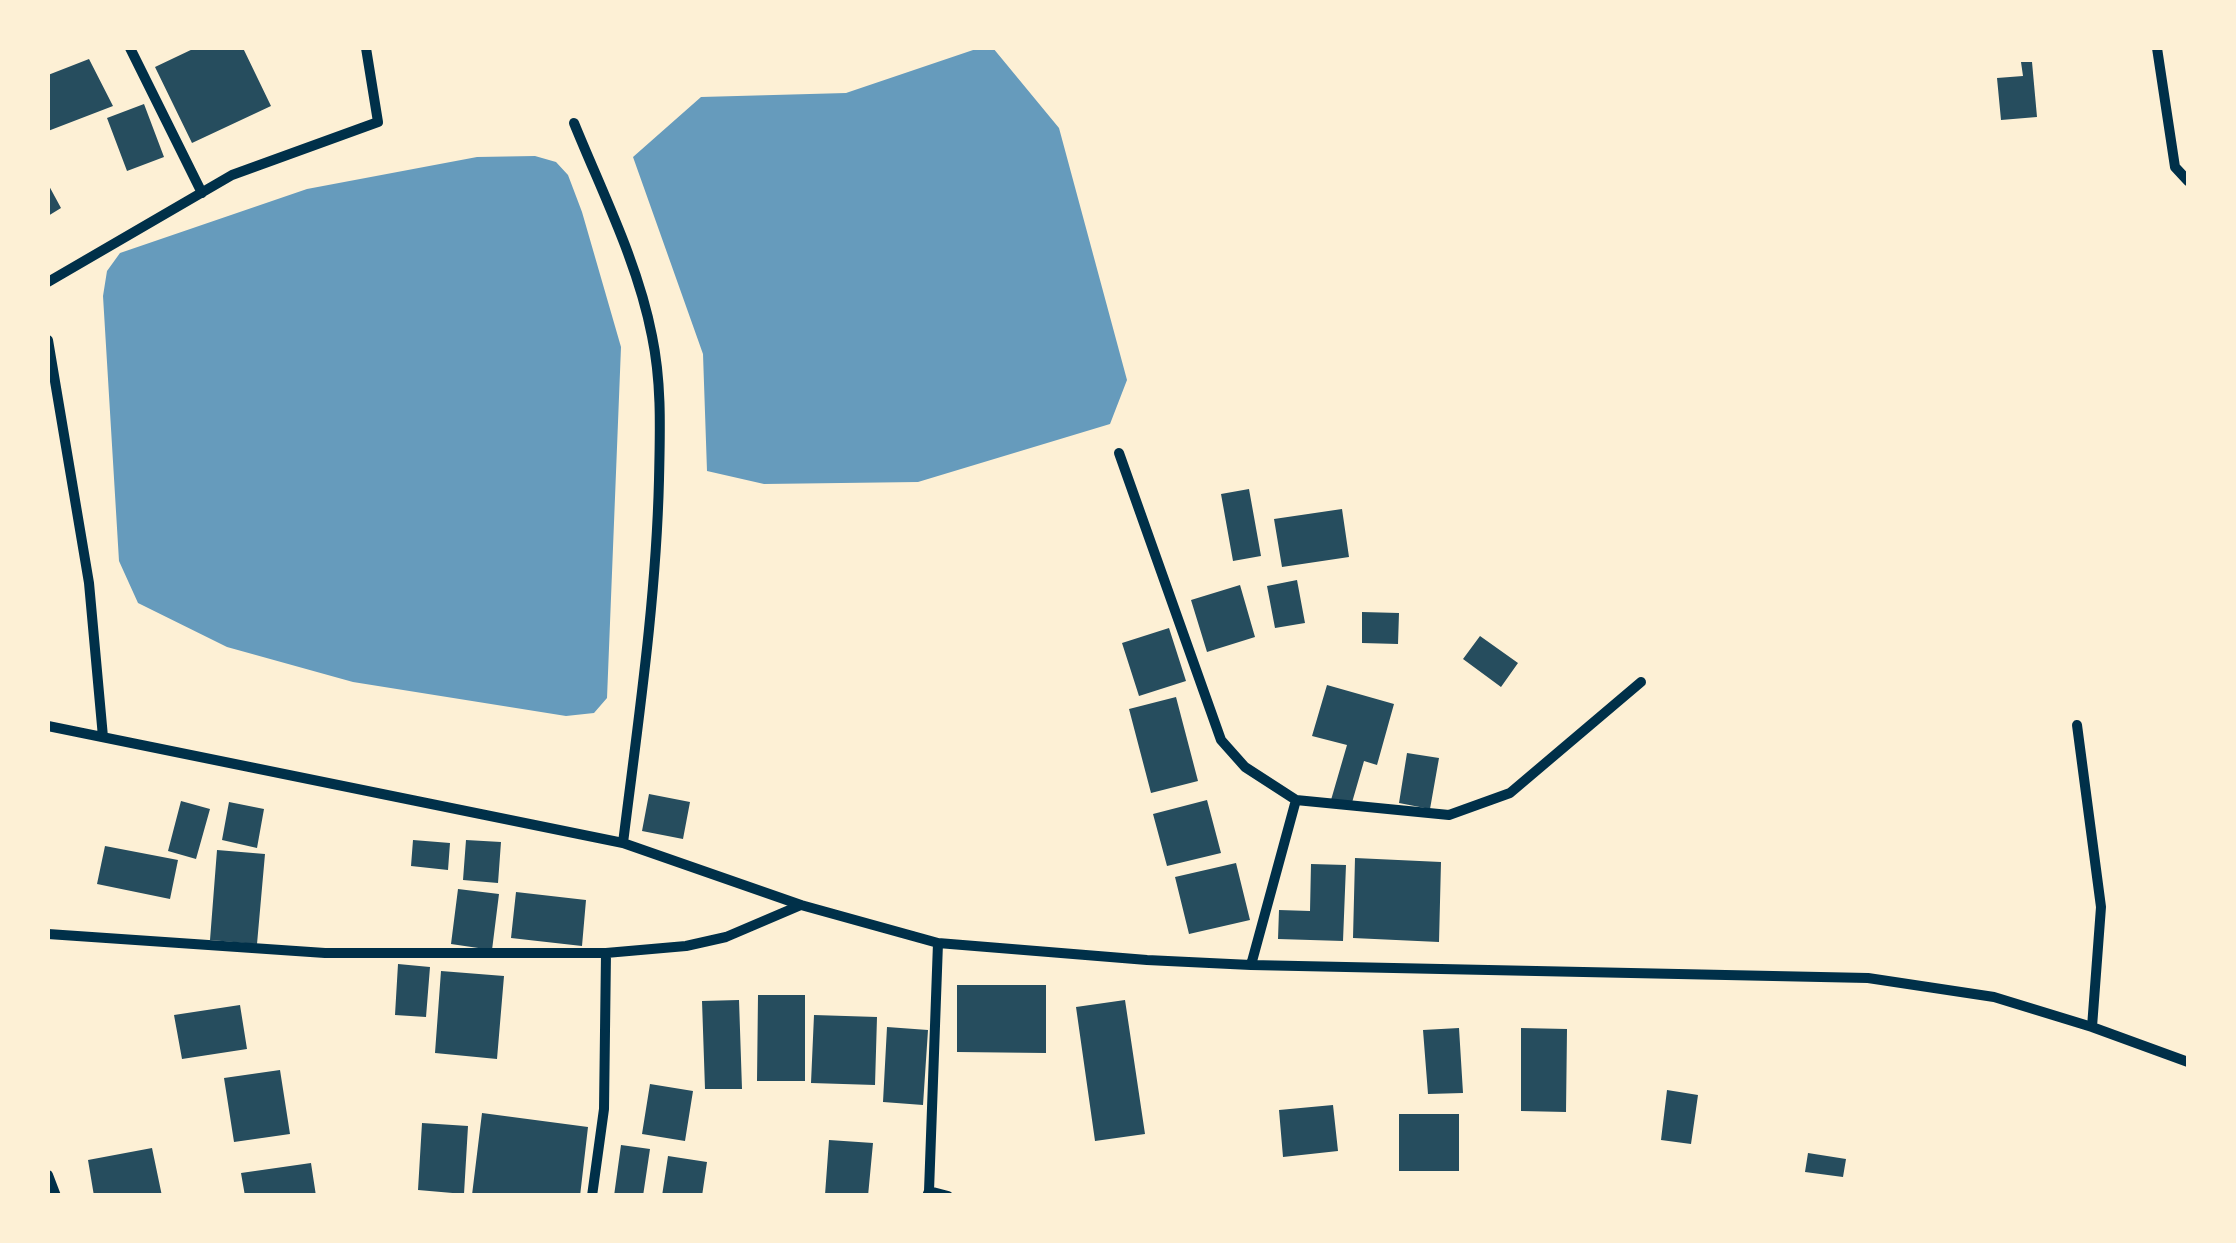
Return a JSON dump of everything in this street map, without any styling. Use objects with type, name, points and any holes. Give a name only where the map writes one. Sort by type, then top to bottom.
[{"type":"street","points":[[130,48],[202,193]]},
{"type":"street","points":[[48,282],[232,175],[378,122],[366,48]]},
{"type":"street","points":[[2157,48],[2175,167],[2188,181]]},
{"type":"street","points":[[574,123],[638,283],[652,337],[660,399],[658,523],[651,610],[623,843]]},
{"type":"street","points":[[48,340],[89,583],[103,737]]},
{"type":"street","points":[[1118,453],[1221,740],[1246,768],[1296,800],[1449,815],[1510,793],[1640,682]]},
{"type":"street","points":[[2077,725],[2102,907],[2092,1027]]},
{"type":"street","points":[[48,726],[623,843],[802,905],[938,943],[1251,966],[1868,978],[1994,997],[2188,1062]]},
{"type":"street","points":[[1251,966],[1296,800]]},
{"type":"street","points":[[48,934],[325,953],[606,952],[686,946],[726,937],[802,905]]},
{"type":"street","points":[[938,943],[928,1193],[948,1196]]},
{"type":"street","points":[[592,1196],[604,1109],[606,952]]},
{"type":"street","points":[[48,1176],[56,1196]]},
{"type":"water","points":[[979,48],[993,48],[1059,128],[1127,380],[1110,424],[918,482],[764,484],[707,471],[703,354],[633,157],[701,97],[846,93]]},
{"type":"water","points":[[535,156],[556,162],[568,175],[621,347],[607,698],[594,713],[566,716],[353,682],[227,647],[138,603],[119,561],[103,296],[107,271],[120,253],[307,189],[477,157]]},
{"type":"building","points":[[195,48],[243,48],[271,106],[192,143],[155,67]]},
{"type":"building","points":[[89,59],[113,106],[48,131],[48,75]]},
{"type":"building","points":[[2021,62],[2032,62],[2037,117],[2001,120],[1997,78],[2023,76]]},
{"type":"building","points":[[144,104],[164,157],[127,171],[107,118]]},
{"type":"building","points":[[48,184],[61,208],[48,216]]},
{"type":"building","points":[[1249,489],[1261,556],[1233,561],[1221,494]]},
{"type":"building","points":[[1342,509],[1349,557],[1282,567],[1274,519]]},
{"type":"building","points":[[1297,580],[1305,623],[1275,628],[1267,586]]},
{"type":"building","points":[[1240,585],[1255,637],[1207,652],[1191,600]]},
{"type":"building","points":[[1362,612],[1399,613],[1398,644],[1362,643]]},
{"type":"building","points":[[1169,628],[1186,681],[1139,696],[1122,643]]},
{"type":"building","points":[[1480,636],[1518,663],[1501,687],[1463,659]]},
{"type":"building","points":[[1327,685],[1394,704],[1377,765],[1364,761],[1351,806],[1331,800],[1347,745],[1312,736]]},
{"type":"building","points":[[1176,697],[1198,781],[1151,793],[1129,709]]},
{"type":"building","points":[[1407,753],[1439,758],[1430,809],[1399,803]]},
{"type":"building","points":[[649,794],[690,802],[683,839],[642,831]]},
{"type":"building","points":[[1207,800],[1221,853],[1167,866],[1153,814]]},
{"type":"building","points":[[181,801],[210,809],[196,859],[168,851]]},
{"type":"building","points":[[229,802],[264,809],[257,848],[222,840]]},
{"type":"building","points":[[413,840],[450,843],[448,870],[411,866]]},
{"type":"building","points":[[466,840],[501,842],[498,883],[463,880]]},
{"type":"building","points":[[105,846],[178,860],[170,899],[97,884]]},
{"type":"building","points":[[217,850],[265,854],[257,944],[210,940]]},
{"type":"building","points":[[1355,858],[1441,862],[1439,942],[1353,938]]},
{"type":"building","points":[[1236,863],[1250,920],[1189,934],[1175,877]]},
{"type":"building","points":[[1311,864],[1346,865],[1343,941],[1278,939],[1279,910],[1310,911]]},
{"type":"building","points":[[458,889],[499,894],[492,950],[451,944]]},
{"type":"building","points":[[516,892],[586,900],[582,946],[511,938]]},
{"type":"building","points":[[398,964],[430,967],[426,1017],[395,1015]]},
{"type":"building","points":[[441,971],[504,976],[497,1059],[435,1053]]},
{"type":"building","points":[[957,985],[1046,985],[1046,1053],[957,1052]]},
{"type":"building","points":[[758,995],[805,995],[805,1081],[757,1081]]},
{"type":"building","points":[[739,1000],[742,1089],[705,1089],[702,1001]]},
{"type":"building","points":[[1125,1000],[1145,1134],[1095,1141],[1076,1007]]},
{"type":"building","points":[[240,1005],[247,1049],[182,1059],[174,1015]]},
{"type":"building","points":[[814,1015],[877,1017],[875,1085],[811,1083]]},
{"type":"building","points":[[887,1027],[928,1030],[923,1105],[883,1102]]},
{"type":"building","points":[[1459,1028],[1463,1093],[1428,1094],[1423,1030]]},
{"type":"building","points":[[1521,1028],[1567,1029],[1566,1112],[1521,1111]]},
{"type":"building","points":[[280,1070],[290,1134],[234,1142],[224,1078]]},
{"type":"building","points":[[650,1084],[693,1091],[685,1141],[642,1134]]},
{"type":"building","points":[[1667,1090],[1698,1095],[1691,1144],[1661,1140]]},
{"type":"building","points":[[1333,1105],[1338,1151],[1283,1157],[1279,1110]]},
{"type":"building","points":[[482,1113],[588,1127],[580,1196],[472,1195]]},
{"type":"building","points":[[1399,1114],[1459,1114],[1459,1171],[1399,1171]]},
{"type":"building","points":[[422,1123],[468,1126],[464,1194],[418,1190]]},
{"type":"building","points":[[829,1140],[873,1143],[868,1196],[825,1195]]},
{"type":"building","points":[[621,1145],[650,1149],[643,1196],[614,1196]]},
{"type":"building","points":[[152,1148],[162,1196],[94,1196],[88,1160]]},
{"type":"building","points":[[1808,1153],[1846,1159],[1843,1177],[1805,1172]]},
{"type":"building","points":[[668,1156],[707,1162],[702,1196],[662,1196]]},
{"type":"building","points":[[311,1163],[316,1196],[245,1196],[241,1173]]}]
